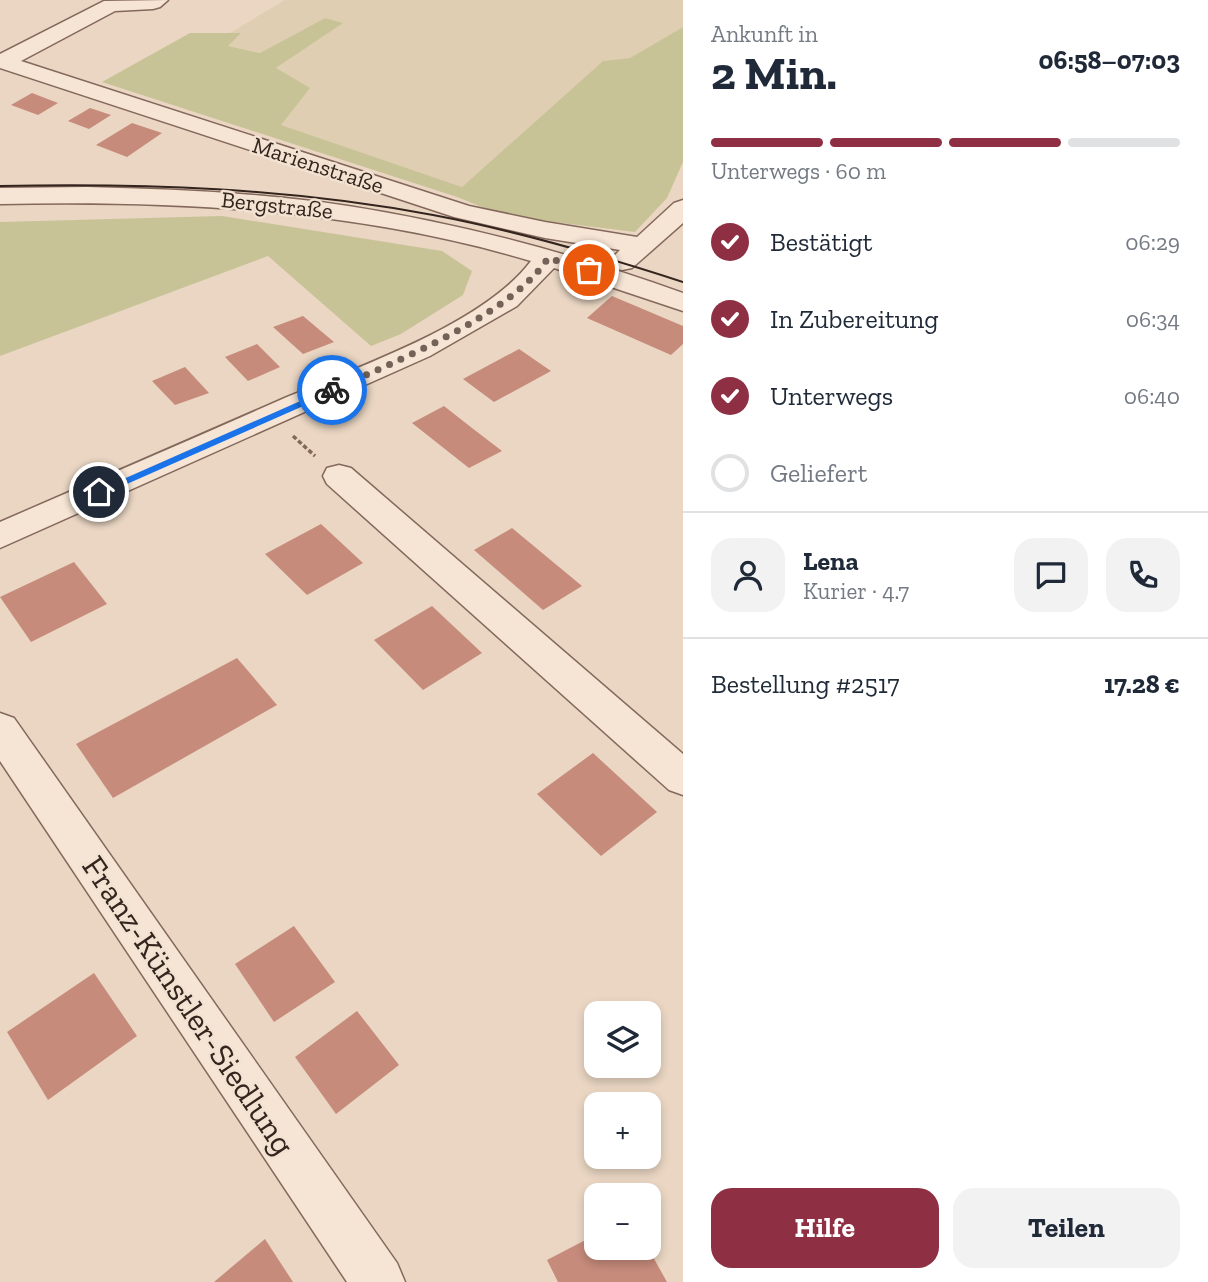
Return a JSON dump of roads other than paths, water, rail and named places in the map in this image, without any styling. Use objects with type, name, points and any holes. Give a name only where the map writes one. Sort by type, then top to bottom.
[{"type":"street","points":[[1,62],[111,5],[153,3],[158,0]]},
{"type":"street","name":"Marienstraße","points":[[1,62],[463,212],[545,230],[642,246]]},
{"type":"street","name":"Bergstraße","points":[[0,196],[167,196],[303,206],[429,228],[548,258]]},
{"type":"street","points":[[610,276],[683,208]]},
{"type":"street","points":[[0,536],[420,350],[481,316],[525,286],[548,258],[610,276],[683,303]]},
{"type":"street","points":[[339,476],[683,778]]},
{"type":"street","name":"Franz-Künstler-Siedlung","points":[[0,729],[378,1282]]},
{"type":"tram line","points":[[0,186],[109,185],[217,189],[379,206],[465,221],[528,236],[683,282]]}]
